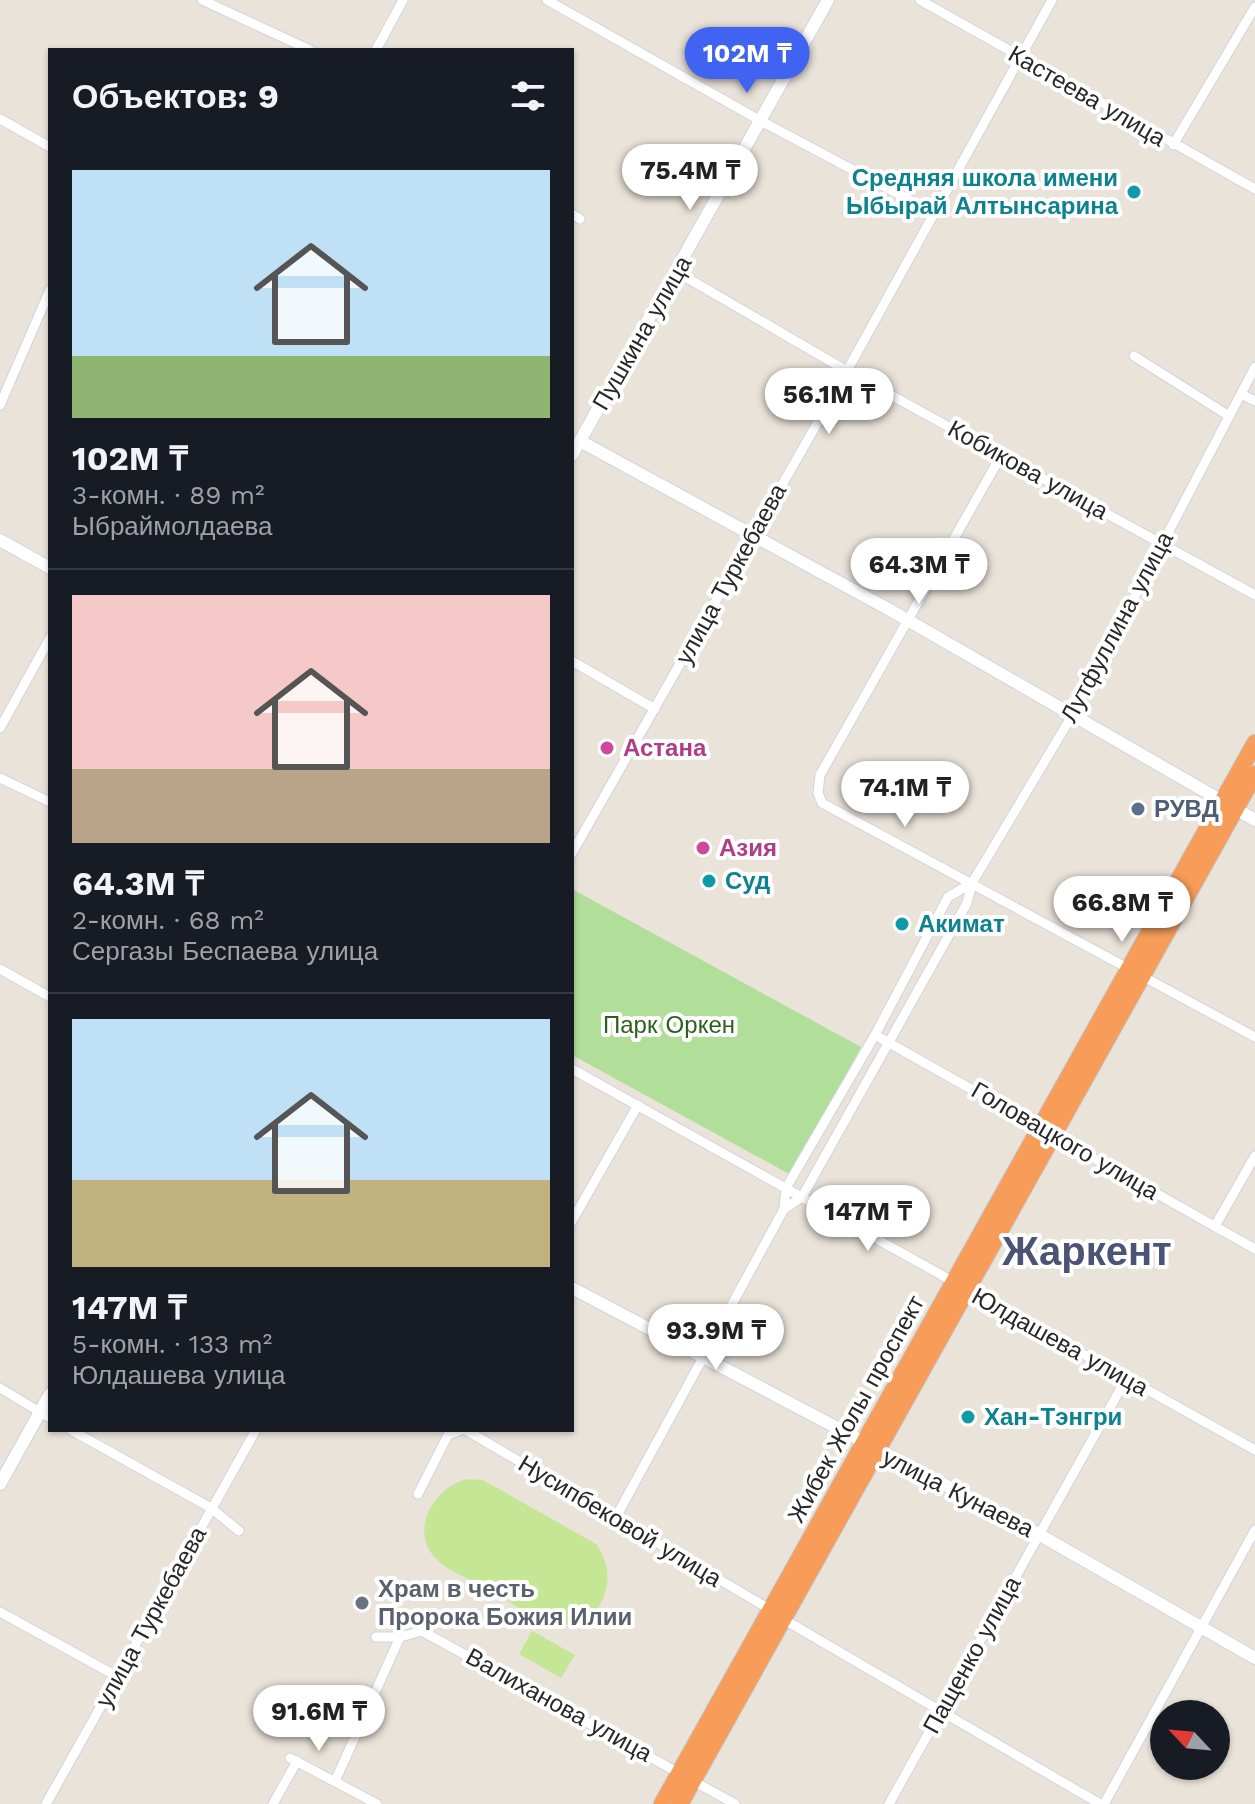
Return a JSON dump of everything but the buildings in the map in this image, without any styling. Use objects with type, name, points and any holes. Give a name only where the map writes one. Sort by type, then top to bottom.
[{"type":"highway","name":"Жибек Жолы проспект","points":[[662,1804],[687,1776],[961,1287],[1229,805],[1255,743]]},
{"type":"highway","name":"Жибек Жолы проспект","points":[[1229,805],[1255,774]]},
{"type":"highway","name":"Жибек Жолы проспект","points":[[680,1804],[687,1776]]},
{"type":"main road","name":"Пушкина улица","points":[[576,439],[677,272],[828,0]]},
{"type":"main road","points":[[576,439],[908,620],[1255,820]]},
{"type":"main road","points":[[0,540],[48,567]]},
{"type":"main road","name":"улица Кунаева","points":[[574,1289],[1040,1535],[1255,1658]]},
{"type":"main road","points":[[0,1484],[45,1415]]},
{"type":"street","points":[[202,0],[306,48]]},
{"type":"street","points":[[377,48],[403,0]]},
{"type":"street","points":[[547,0],[761,121],[934,213]]},
{"type":"street","name":"Кастеева улица","points":[[920,0],[1255,189]]},
{"type":"street","name":"улица Туркебаева","points":[[574,850],[847,371],[1052,0]]},
{"type":"street","points":[[1173,145],[1255,7]]},
{"type":"street","points":[[0,119],[48,146]]},
{"type":"street","name":"Кобикова улица","points":[[677,272],[847,371],[1255,595]]},
{"type":"street","points":[[0,405],[48,295]]},
{"type":"street","points":[[1134,356],[1229,416]]},
{"type":"street","name":"Лутфуллина улица","points":[[784,1209],[802,1197],[967,903],[972,883],[1073,714],[1255,367]]},
{"type":"street","points":[[1241,394],[1255,401]]},
{"type":"street","points":[[1002,454],[820,775],[818,793],[822,803],[1255,1037]]},
{"type":"street","points":[[0,728],[48,642]]},
{"type":"street","points":[[574,662],[655,709]]},
{"type":"street","points":[[0,778],[48,801]]},
{"type":"street","name":"Лутфуллина улица","points":[[616,1517],[784,1209],[786,1188],[875,1035],[948,897],[972,883]]},
{"type":"street","points":[[0,969],[48,996]]},
{"type":"street","name":"Головацкого улица","points":[[875,1035],[1255,1249]]},
{"type":"street","name":"Юлдашева улица","points":[[574,1070],[1255,1450]]},
{"type":"street","points":[[574,1217],[638,1105]]},
{"type":"street","points":[[1215,1226],[1255,1156]]},
{"type":"street","name":"Пащенко улица","points":[[889,1804],[1126,1379]]},
{"type":"street","points":[[0,1388],[45,1415]]},
{"type":"street","points":[[75,1432],[211,1508],[239,1531]]},
{"type":"street","name":"улица Туркебаева","points":[[46,1804],[120,1678],[255,1432]]},
{"type":"street","points":[[418,1494],[448,1435],[459,1432]]},
{"type":"street","name":"Нусипбековой улица","points":[[469,1432],[1102,1804]]},
{"type":"street","points":[[1102,1804],[1255,1530]]},
{"type":"street","points":[[0,1612],[120,1678]]},
{"type":"street","name":"Валиханова улица","points":[[376,1637],[400,1637],[422,1631],[735,1804]]},
{"type":"street","points":[[336,1779],[400,1637]]},
{"type":"street","points":[[273,1804],[293,1759],[336,1779],[377,1804]]},
{"type":"green space","name":"Парк Оркен","points":[[574,890],[861,1047],[791,1175],[574,1056]]},
{"type":"green space","points":[[467,1479],[483,1480],[596,1544],[605,1562],[607,1583],[604,1596],[593,1614],[580,1623],[565,1625],[548,1621],[437,1560],[428,1548],[425,1536],[429,1511],[445,1491]]},
{"type":"green space","points":[[532,1631],[575,1655],[561,1678],[519,1654]]},
{"type":"place","name":"Средняя школа имени Ыбырай Алтынсарина","points":[[1134,192]]},
{"type":"place","name":"Астана","points":[[607,748]]},
{"type":"place","name":"РУВД","points":[[1138,809]]},
{"type":"place","name":"Азия","points":[[703,848]]},
{"type":"place","name":"Суд","points":[[709,881]]},
{"type":"place","name":"Акимат","points":[[902,924]]},
{"type":"place","name":"Хан-Тэнгри","points":[[968,1417]]},
{"type":"place","name":"Храм в честь Пророка Божия Илии","points":[[362,1603]]},
{"type":"district","name":"Жаркент","points":[[1087,1251]]}]
